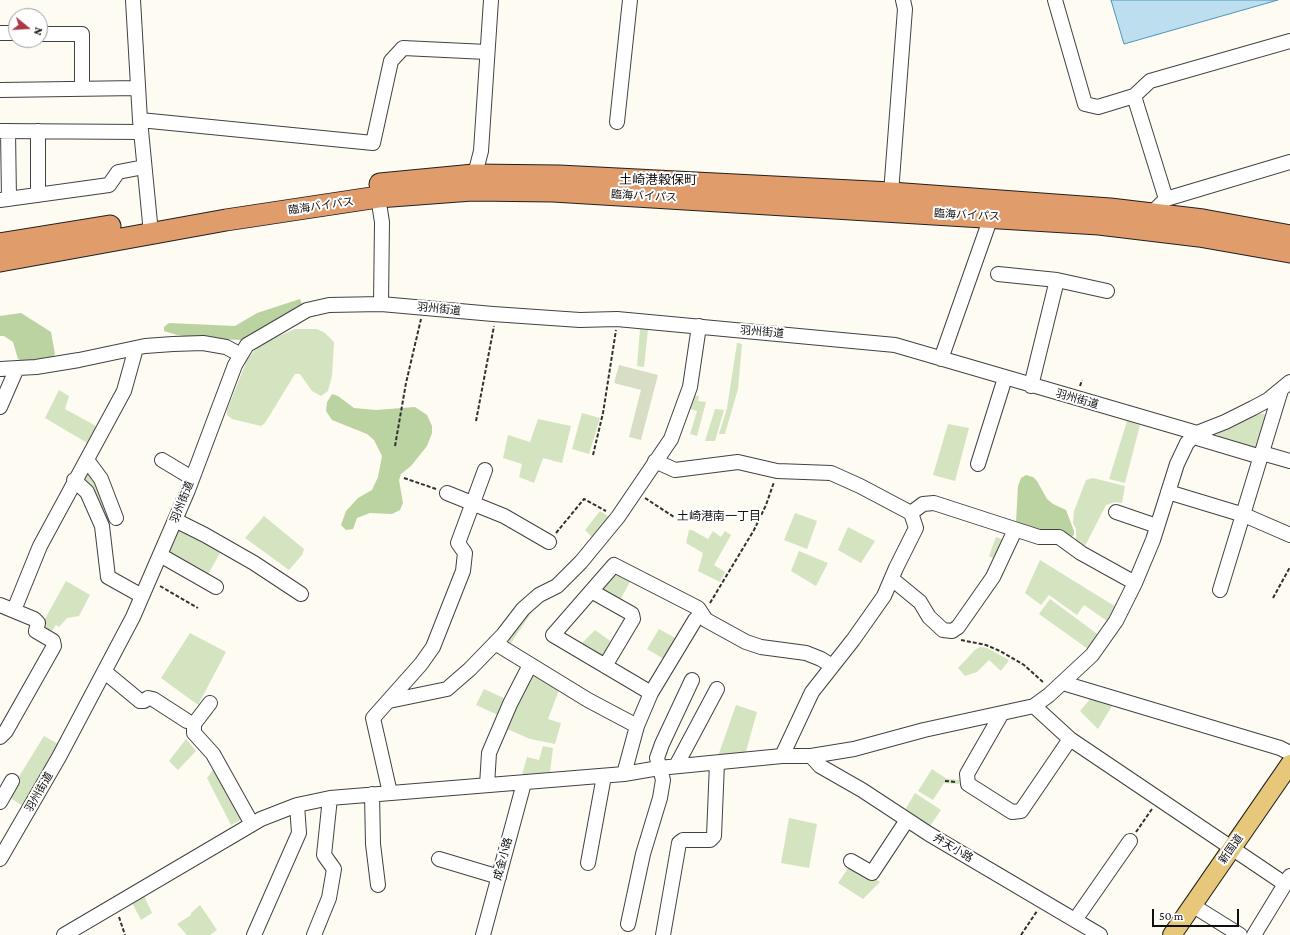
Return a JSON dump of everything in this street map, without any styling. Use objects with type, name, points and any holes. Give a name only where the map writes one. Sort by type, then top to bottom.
[{"type":"highway","name":"臨海バイパス","points":[[0,244],[150,226],[226,220],[473,182],[559,176],[891,193],[1110,209],[1145,221],[1199,236],[1290,252]]},
{"type":"highway","name":"臨海バイパス","points":[[0,261],[150,226],[332,190],[419,179],[473,182],[553,191],[991,217],[1145,221],[1203,220],[1290,236]]},
{"type":"main road","name":"新国道","points":[[1172,935],[1290,764]]},
{"type":"street","points":[[133,0],[140,126],[150,226]]},
{"type":"street","points":[[473,182],[481,151],[491,0]]},
{"type":"street","points":[[617,122],[630,0]]},
{"type":"street","points":[[1055,0],[1085,104],[1098,107],[1134,96],[1150,80],[1290,41]]},
{"type":"street","points":[[891,193],[904,4]]},
{"type":"street","points":[[48,34],[82,34],[82,88]]},
{"type":"street","points":[[144,167],[118,172],[109,185],[4,200],[4,131],[38,132],[140,126],[373,143],[391,61],[403,48],[487,52]]},
{"type":"street","points":[[0,90],[138,88]]},
{"type":"street","points":[[1134,96],[1166,199]]},
{"type":"street","points":[[38,132],[38,195]]},
{"type":"street","points":[[1145,221],[1166,199],[1290,162]]},
{"type":"street","points":[[378,197],[382,222],[381,304]]},
{"type":"street","points":[[941,359],[991,217]]},
{"type":"street","points":[[998,274],[1057,280],[1107,291]]},
{"type":"street","points":[[1031,386],[1057,280]]},
{"type":"street","name":"羽州街道","points":[[0,858],[5,838],[59,757],[105,672],[142,596],[175,520],[241,355],[247,346],[307,310],[329,305],[381,304],[424,306],[495,315],[580,320],[617,319],[894,345],[1261,455],[1290,462]]},
{"type":"street","points":[[388,701],[447,689],[470,669],[523,609],[539,595],[557,586],[580,562],[618,517],[671,439],[690,387],[699,326]]},
{"type":"street","points":[[0,369],[79,360],[145,346],[203,343],[226,347],[241,355]]},
{"type":"street","points":[[14,610],[40,546],[74,480],[87,460],[124,391],[136,348]]},
{"type":"street","points":[[0,407],[17,368]]},
{"type":"street","points":[[978,464],[1004,378]]},
{"type":"street","points":[[64,935],[252,824],[298,805],[330,798],[604,776],[676,766],[782,756],[811,756],[854,749],[924,730],[1034,706],[1059,687],[1092,655],[1116,621],[1135,583],[1187,443],[1196,435],[1268,400],[1285,386]]},
{"type":"street","points":[[1220,590],[1261,455],[1285,386]]},
{"type":"street","points":[[87,460],[101,479],[116,518]]},
{"type":"street","points":[[162,460],[192,478]]},
{"type":"street","points":[[655,461],[675,470],[738,462],[777,471],[831,473],[860,486],[911,513],[916,528],[884,596],[854,640],[812,692],[782,756]]},
{"type":"street","points":[[390,793],[373,718],[421,664],[433,647],[463,571],[465,553],[458,544],[485,470]]},
{"type":"street","points":[[74,480],[87,492],[102,526],[108,577],[142,596]]},
{"type":"street","points":[[1168,492],[1244,515],[1290,535]]},
{"type":"street","points":[[447,493],[504,516],[549,542]]},
{"type":"street","points":[[911,513],[923,504],[934,503],[1039,537],[1059,537],[1080,553],[1135,583]]},
{"type":"street","points":[[1116,512],[1157,526]]},
{"type":"street","points":[[175,520],[254,563],[301,594]]},
{"type":"street","points":[[892,579],[920,602],[929,617],[943,630],[952,631],[958,627],[993,578],[1015,530]]},
{"type":"street","points":[[160,554],[216,587]]},
{"type":"street","points":[[651,693],[553,635],[614,565],[698,608],[706,620],[746,642],[761,647],[806,653],[821,659],[832,666]]},
{"type":"street","points":[[592,592],[632,614],[633,619],[605,666]]},
{"type":"street","points":[[0,605],[34,619],[38,624],[36,631],[53,641],[54,646],[6,732],[0,737]]},
{"type":"street","points":[[624,774],[637,726],[651,693],[695,620],[701,614]]},
{"type":"street","points":[[495,642],[588,700],[637,726]]},
{"type":"street","points":[[487,785],[488,753],[530,664]]},
{"type":"street","points":[[105,672],[140,701],[144,701],[148,698],[153,699],[187,721]]},
{"type":"street","points":[[628,924],[643,854],[660,798],[663,780],[657,758],[692,680]]},
{"type":"street","points":[[1059,687],[1280,748],[1290,753]]},
{"type":"street","points":[[676,766],[717,689]]},
{"type":"street","points":[[210,703],[194,724],[194,732],[213,754],[252,824]]},
{"type":"street","points":[[1034,706],[1070,739],[1232,848],[1287,880],[1254,935]]},
{"type":"street","points":[[1002,713],[967,774],[967,778],[968,784],[1012,812],[1021,811],[1070,739]]},
{"type":"street","name":"弁天小路","points":[[811,756],[820,766],[862,790],[907,820],[1100,935]]},
{"type":"street","points":[[663,935],[674,879],[679,843],[682,840],[710,840],[714,836],[717,763]]},
{"type":"street","points":[[588,863],[604,776]]},
{"type":"street","points":[[0,802],[12,782]]},
{"type":"street","name":"成金小路","points":[[483,935],[524,783]]},
{"type":"street","points":[[372,794],[373,844],[378,872],[378,885]]},
{"type":"street","points":[[314,935],[328,898],[334,869],[324,855],[330,798]]},
{"type":"street","points":[[254,935],[299,833],[298,805]]},
{"type":"street","points":[[851,860],[872,873],[907,820]]},
{"type":"street","points":[[1075,920],[1130,841]]},
{"type":"street","points":[[439,859],[498,877]]},
{"type":"street","points":[[1192,905],[1240,935]]},
{"type":"path","points":[[395,446],[406,383],[424,306]]},
{"type":"path","points":[[476,421],[488,362],[495,315]]},
{"type":"path","points":[[593,455],[610,369],[617,319]]},
{"type":"path","points":[[701,614],[720,588],[754,530],[766,505],[777,471]]},
{"type":"path","points":[[404,478],[447,493]]},
{"type":"path","points":[[635,491],[674,517]]},
{"type":"path","points":[[549,542],[584,499],[618,517]]},
{"type":"path","points":[[1273,598],[1290,567]]},
{"type":"path","points":[[149,580],[198,608]]},
{"type":"path","points":[[952,631],[958,640],[986,645],[1000,651],[1059,687]]},
{"type":"path","points":[[1130,841],[1158,799]]},
{"type":"path","points":[[1021,935],[1043,902]]},
{"type":"path","points":[[114,905],[125,935]]},
{"type":"green space","points":[[300,299],[302,304],[300,308],[242,340],[197,338],[177,335],[164,331],[164,327],[169,323],[235,326],[257,313]]},
{"type":"green space","points":[[21,313],[51,332],[55,354],[51,359],[25,362],[18,359],[13,342],[4,336],[0,336],[0,316]]},
{"type":"green space","points":[[295,329],[317,329],[325,333],[334,342],[332,376],[328,391],[321,396],[312,391],[300,374],[295,374],[265,423],[261,426],[232,419],[227,415],[227,410],[247,360],[260,344]]},
{"type":"green space","points":[[640,329],[648,330],[644,367],[637,366]]},
{"type":"green space","points":[[737,343],[742,344],[738,389],[725,434],[719,434],[727,408]]},
{"type":"green space","points":[[619,365],[658,375],[641,440],[629,437],[641,390],[614,383]]},
{"type":"green space","points":[[59,390],[69,396],[65,409],[96,426],[89,444],[45,418]]},
{"type":"green space","points":[[332,394],[338,396],[354,408],[376,410],[415,407],[427,415],[432,426],[432,433],[427,446],[411,466],[401,474],[399,480],[403,503],[400,510],[392,514],[370,513],[357,518],[353,529],[346,530],[341,525],[346,511],[358,498],[372,490],[378,477],[382,456],[374,440],[367,434],[332,420],[326,411],[327,402]]},
{"type":"green space","points":[[690,395],[699,396],[698,401],[706,402],[697,436],[690,434],[697,411],[687,408]]},
{"type":"green space","points":[[715,409],[724,410],[715,441],[705,441]]},
{"type":"green space","points":[[582,413],[600,418],[589,454],[572,449]]},
{"type":"green space","points":[[1260,413],[1266,415],[1268,421],[1259,451],[1217,440],[1217,434]]},
{"type":"green space","points":[[538,419],[571,426],[562,463],[543,458],[534,483],[519,477],[522,464],[503,458],[508,435],[530,442]]},
{"type":"green space","points":[[1127,421],[1140,425],[1125,483],[1109,479]]},
{"type":"green space","points":[[948,424],[969,428],[955,481],[933,475]]},
{"type":"green space","points":[[89,470],[113,520],[108,528],[83,480]]},
{"type":"green space","points":[[1026,475],[1033,477],[1037,481],[1047,499],[1053,504],[1066,510],[1074,531],[1074,535],[1071,537],[1061,533],[1046,532],[1020,525],[1016,522],[1018,486],[1021,478]]},
{"type":"green space","points":[[1093,478],[1125,486],[1122,503],[1115,502],[1106,505],[1084,548],[1077,543],[1076,529],[1073,523],[1074,511],[1086,480]]},
{"type":"green space","points":[[600,511],[611,518],[593,538],[585,530]]},
{"type":"green space","points":[[795,513],[817,521],[807,549],[784,540]]},
{"type":"green space","points":[[264,516],[304,549],[302,555],[289,570],[245,538]]},
{"type":"green space","points":[[848,527],[875,541],[861,563],[838,550]]},
{"type":"green space","points":[[179,530],[185,530],[220,553],[206,578],[167,554]]},
{"type":"green space","points":[[689,530],[692,530],[708,539],[713,531],[721,537],[725,531],[731,535],[714,565],[725,572],[720,582],[698,571],[703,553],[686,543]]},
{"type":"green space","points":[[996,537],[1005,540],[996,560],[989,556]]},
{"type":"green space","points":[[799,551],[828,563],[816,586],[791,571]]},
{"type":"green space","points":[[1040,560],[1116,607],[1107,621],[1084,605],[1077,615],[1049,595],[1041,605],[1025,593]]},
{"type":"green space","points":[[616,571],[631,580],[619,602],[598,591]]},
{"type":"green space","points":[[66,581],[90,595],[79,616],[67,618],[59,627],[56,625],[51,632],[41,626]]},
{"type":"green space","points":[[1050,599],[1100,636],[1088,649],[1039,614]]},
{"type":"green space","points":[[528,609],[532,612],[509,646],[503,641]]},
{"type":"green space","points":[[659,629],[677,639],[664,659],[647,649]]},
{"type":"green space","points":[[595,630],[613,643],[602,661],[580,645]]},
{"type":"green space","points":[[190,633],[226,652],[198,705],[161,678]]},
{"type":"green space","points":[[980,647],[987,648],[1009,660],[1001,671],[989,660],[977,672],[965,676],[958,668],[975,650]]},
{"type":"green space","points":[[530,675],[533,675],[559,690],[548,719],[561,723],[555,744],[530,739],[505,728]]},
{"type":"green space","points":[[484,689],[506,699],[500,716],[476,705]]},
{"type":"green space","points":[[1091,698],[1112,706],[1098,729],[1080,711]]},
{"type":"green space","points":[[736,705],[757,712],[745,755],[718,756]]},
{"type":"green space","points":[[44,736],[60,745],[23,806],[7,796]]},
{"type":"green space","points":[[186,739],[196,751],[178,770],[169,761]]},
{"type":"green space","points":[[543,746],[553,748],[550,772],[522,775],[527,757],[539,760]]},
{"type":"green space","points":[[932,769],[947,779],[960,780],[959,784],[944,783],[933,800],[918,791]]},
{"type":"green space","points":[[213,770],[216,772],[225,788],[241,820],[231,825],[207,778]]},
{"type":"green space","points":[[915,793],[941,810],[930,826],[905,810]]},
{"type":"green space","points":[[789,818],[817,824],[809,868],[781,863]]},
{"type":"green space","points":[[851,864],[880,882],[863,899],[838,883]]},
{"type":"green space","points":[[144,896],[152,913],[141,920],[132,903]]},
{"type":"green space","points":[[200,905],[217,930],[210,935],[187,935],[177,924],[191,915],[191,913]]},
{"type":"water","points":[[1111,0],[1278,0],[1124,44]]},
{"type":"district","name":"土崎港穀保町","points":[[658,180]]},
{"type":"district","name":"土崎港南一丁目","points":[[719,516]]}]
